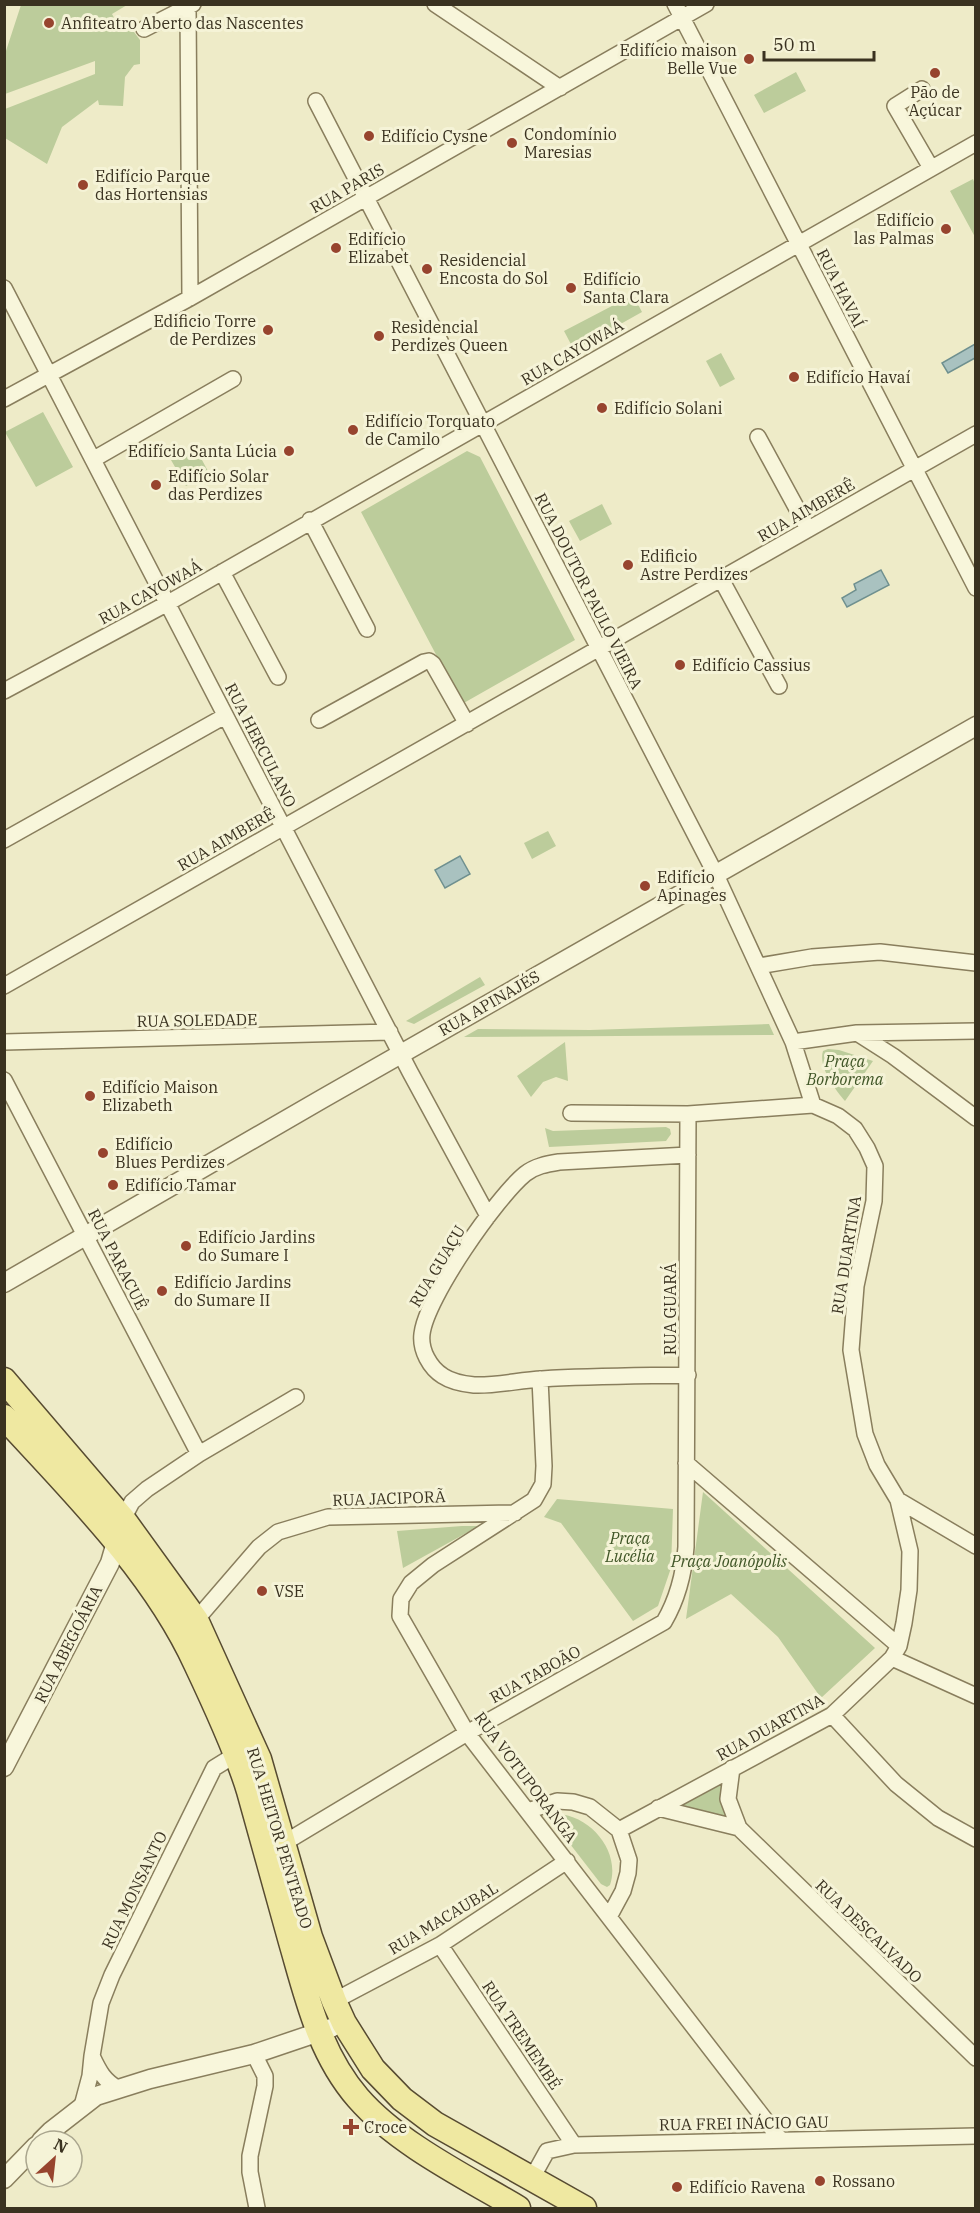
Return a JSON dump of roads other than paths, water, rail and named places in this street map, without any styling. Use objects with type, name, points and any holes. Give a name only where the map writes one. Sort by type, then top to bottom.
[{"type":"main road","name":"RUA HEITOR PENTEADO","points":[[4,1380],[123,1519],[196,1620],[259,1759],[310,1937],[334,2001],[344,2023],[373,2069],[402,2099],[435,2124],[584,2208]]},
{"type":"main road","name":"RUA HEITOR PENTEADO","points":[[4,1417],[117,1543],[180,1632],[196,1663],[248,1787],[318,2033],[342,2078],[379,2120],[404,2139],[518,2208]]},
{"type":"street","points":[[435,4],[560,88]]},
{"type":"street","name":"RUA PARIS","points":[[4,399],[190,298],[560,88],[678,11],[706,4]]},
{"type":"street","points":[[144,29],[191,6],[190,298]]},
{"type":"street","name":"RUA HAVAÍ","points":[[678,11],[975,588]]},
{"type":"street","points":[[922,89],[895,106],[931,168]]},
{"type":"street","name":"RUA DOUTOR PAULO VIEIRA","points":[[316,101],[716,875],[793,1042],[813,1106]]},
{"type":"street","name":"RUA CAYOWAÁ","points":[[4,691],[168,603],[975,143]]},
{"type":"street","name":"RUA HERCULANO","points":[[4,288],[401,1054],[488,1216]]},
{"type":"street","points":[[94,459],[233,379]]},
{"type":"street","name":"RUA AIMBERÊ","points":[[4,986],[599,650],[975,434]]},
{"type":"street","points":[[758,437],[808,529]]},
{"type":"street","points":[[310,520],[367,629]]},
{"type":"street","points":[[222,572],[278,677]]},
{"type":"street","points":[[721,579],[779,686]]},
{"type":"street","points":[[319,720],[429,661],[433,664],[467,724]]},
{"type":"street","points":[[4,840],[225,716]]},
{"type":"street","name":"RUA APINAJÉS","points":[[4,1283],[975,726]]},
{"type":"street","points":[[759,966],[812,957],[880,952],[975,963]]},
{"type":"street","points":[[793,1042],[857,1033],[975,1031]]},
{"type":"street","name":"RUA SOLEDADE","points":[[4,1042],[390,1032]]},
{"type":"street","points":[[857,1033],[893,1056],[975,1118]]},
{"type":"street","name":"RUA PARACUÊ","points":[[4,1080],[199,1454]]},
{"type":"street","name":"RUA DUARTINA","points":[[571,1113],[688,1114],[813,1106],[838,1116],[855,1129],[875,1166],[874,1201],[856,1286],[851,1350],[865,1434],[877,1465],[898,1500],[910,1551],[909,1590],[895,1652],[832,1716],[619,1830]]},
{"type":"street","name":"RUA GUARÁ","points":[[686,1463],[688,1114]]},
{"type":"street","name":"RUA GUAÇU","points":[[688,1155],[559,1162],[540,1166],[527,1173],[508,1191],[488,1216],[455,1265],[426,1318],[422,1334],[425,1355],[442,1376],[453,1381],[474,1385],[540,1379],[688,1375]]},
{"type":"street","name":"RUA VOTUPORANGA","points":[[540,1379],[544,1466],[543,1484],[534,1500],[433,1565],[411,1583],[401,1599],[400,1616],[467,1734],[780,2139]]},
{"type":"street","points":[[123,1519],[132,1502],[147,1489],[199,1454],[296,1397]]},
{"type":"street","points":[[686,1463],[895,1652],[975,1696]]},
{"type":"street","name":"RUA TABOÃO","points":[[284,1843],[467,1734],[664,1622],[674,1605],[684,1568],[686,1463]]},
{"type":"street","points":[[898,1500],[975,1546]]},
{"type":"street","name":"RUA JACIPORÃ","points":[[196,1620],[259,1547],[278,1532],[328,1517],[515,1513]]},
{"type":"street","name":"RUA ABEGOÁRIA","points":[[4,1767],[110,1563],[123,1519]]},
{"type":"street","points":[[832,1716],[896,1784],[938,1818],[975,1839]]},
{"type":"street","name":"RUA MONSANTO","points":[[82,2106],[90,2076],[101,2003],[112,1975],[214,1768],[235,1755]]},
{"type":"street","name":"RUA DESCALVADO","points":[[732,1768],[728,1798],[739,1828],[975,2058]]},
{"type":"street","points":[[528,1810],[557,1801],[573,1802],[590,1807],[619,1830],[629,1860],[628,1873],[623,1891],[609,1917]]},
{"type":"street","points":[[658,1808],[739,1828]]},
{"type":"street","name":"RUA MACAUBAL","points":[[334,2001],[440,1945],[567,1861]]},
{"type":"street","name":"RUA TREMEMBÉ","points":[[440,1945],[574,2145]]},
{"type":"street","points":[[55,2129],[96,2096],[254,2054],[344,2023]]},
{"type":"street","points":[[254,2054],[265,2076],[265,2086],[250,2156],[250,2172],[257,2208]]},
{"type":"street","points":[[92,2056],[102,2077],[119,2089]]},
{"type":"street","name":"RUA FREI INÁCIO GAU","points":[[531,2180],[547,2151],[574,2145],[975,2136]]},
{"type":"street","points":[[4,2179],[24,2158]]},
{"type":"water","points":[[975,344],[975,358],[948,373],[942,363]]},
{"type":"water","points":[[881,570],[889,585],[847,607],[842,598],[856,590],[854,584]]},
{"type":"water","points":[[460,856],[470,874],[445,888],[435,870]]},
{"type":"place","name":"Anfiteatro Aberto das Nascentes","points":[[49,23]]},
{"type":"place","name":"Edifício maison Belle Vue","points":[[749,59]]},
{"type":"place","name":"Pão de Açúcar","points":[[935,73]]},
{"type":"place","name":"Edifício Cysne","points":[[369,136]]},
{"type":"place","name":"Condomínio Maresias","points":[[512,143]]},
{"type":"place","name":"Edifício Parque das Hortensias","points":[[83,185]]},
{"type":"place","name":"Edifício las Palmas","points":[[946,229]]},
{"type":"place","name":"Edifício Elizabet","points":[[336,248]]},
{"type":"place","name":"Residencial Encosta do Sol","points":[[427,269]]},
{"type":"place","name":"Edifício Santa Clara","points":[[571,288]]},
{"type":"place","name":"Edificio Torre de Perdizes","points":[[268,330]]},
{"type":"place","name":"Residencial Perdizes Queen","points":[[379,336]]},
{"type":"place","name":"Edifício Havaí","points":[[794,377]]},
{"type":"place","name":"Edifício Solani","points":[[602,408]]},
{"type":"place","name":"Edifício Torquato de Camilo","points":[[353,430]]},
{"type":"place","name":"Edifício Santa Lúcia","points":[[289,451]]},
{"type":"place","name":"Edifício Solar das Perdizes","points":[[156,485]]},
{"type":"place","name":"Edificio Astre Perdizes","points":[[628,565]]},
{"type":"place","name":"Edifício Cassius","points":[[680,665]]},
{"type":"place","name":"Edifício Apinages","points":[[645,886]]},
{"type":"place","name":"Edifício Maison Elizabeth","points":[[90,1096]]},
{"type":"place","name":"Edifício Blues Perdizes","points":[[103,1153]]},
{"type":"place","name":"Edifício Tamar","points":[[113,1185]]},
{"type":"place","name":"Edifício Jardins do Sumare I","points":[[186,1246]]},
{"type":"place","name":"Edifício Jardins do Sumare II","points":[[162,1291]]},
{"type":"place","name":"VSE","points":[[262,1591]]},
{"type":"place","name":"Croce","points":[[351,2127]]},
{"type":"place","name":"Rossano","points":[[820,2181]]},
{"type":"place","name":"Edifício Ravena","points":[[677,2187]]},
{"type":"park label","name":"Praça Borborema","points":[[845,1070]]},
{"type":"park label","name":"Praça Lucélia","points":[[630,1547]]},
{"type":"park label","name":"Praça Joanópolis","points":[[729,1561]]}]
